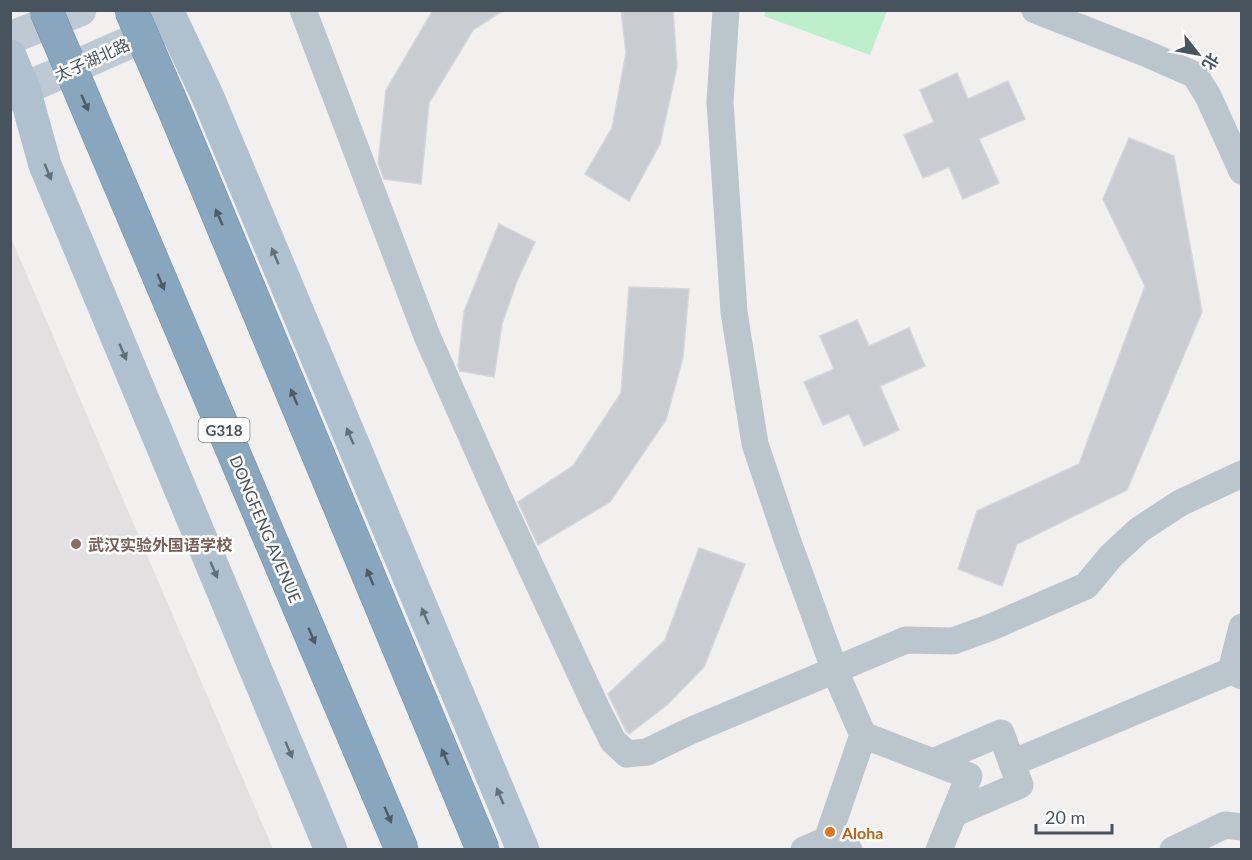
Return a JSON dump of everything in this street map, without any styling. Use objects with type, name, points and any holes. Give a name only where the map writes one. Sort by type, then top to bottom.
[{"type":"highway","name":"DONGFENG AVENUE","points":[[46,10],[402,849]]},
{"type":"highway","points":[[131,10],[483,849]]},
{"type":"main road","points":[[10,38],[80,10]]},
{"type":"main road","points":[[174,15],[523,849]]},
{"type":"main road","name":"太子湖北路","points":[[17,92],[174,15]]},
{"type":"main road","points":[[10,56],[17,92],[45,165],[331,849]]},
{"type":"street","points":[[303,10],[427,336],[502,505],[613,741],[627,754],[647,752],[690,731],[906,640],[953,641],[1086,586],[1111,556],[1139,530],[1180,503],[1242,474]]},
{"type":"street","points":[[726,10],[720,102],[734,312],[755,444],[835,671],[863,735],[827,846]]},
{"type":"street","points":[[1035,10],[1195,75],[1208,96],[1242,171]]},
{"type":"street","points":[[1012,763],[1237,673],[1242,627]]},
{"type":"street","points":[[933,762],[1001,734],[1020,785],[955,813]]},
{"type":"street","points":[[863,735],[969,776],[939,849]]},
{"type":"street","points":[[1173,849],[1225,825],[1242,826]]},
{"type":"shaded area","name":"武汉实验外国语学校","points":[[11,238],[273,849],[11,849]]},
{"type":"green space","points":[[766,10],[887,11],[870,55],[764,16]]},
{"type":"building","points":[[433,10],[504,10],[473,30],[429,103],[421,184],[384,179],[378,163],[386,90]]},
{"type":"building","points":[[621,10],[673,10],[677,67],[660,144],[629,201],[585,174],[612,128],[626,53]]},
{"type":"building","points":[[957,73],[968,99],[1008,81],[1025,119],[979,139],[999,183],[963,199],[949,167],[923,178],[904,135],[934,122],[920,90]]},
{"type":"building","points":[[1129,138],[1174,156],[1202,312],[1127,490],[1017,544],[1002,586],[958,569],[977,511],[1079,464],[1145,286],[1103,199]]},
{"type":"building","points":[[499,224],[535,242],[517,281],[502,324],[494,377],[460,371],[458,366],[464,312]]},
{"type":"building","points":[[629,287],[689,289],[683,357],[666,420],[610,502],[538,545],[518,502],[573,466],[621,393]]},
{"type":"building","points":[[857,320],[869,346],[909,328],[925,366],[880,386],[899,430],[864,446],[849,414],[823,425],[804,382],[834,369],[820,336]]},
{"type":"building","points":[[699,548],[745,564],[704,667],[667,705],[629,734],[608,694],[665,640]]},
{"type":"place","name":"武汉实验外国语学校","points":[[76,544]]},
{"type":"place","name":"Aloha","points":[[830,832]]}]
